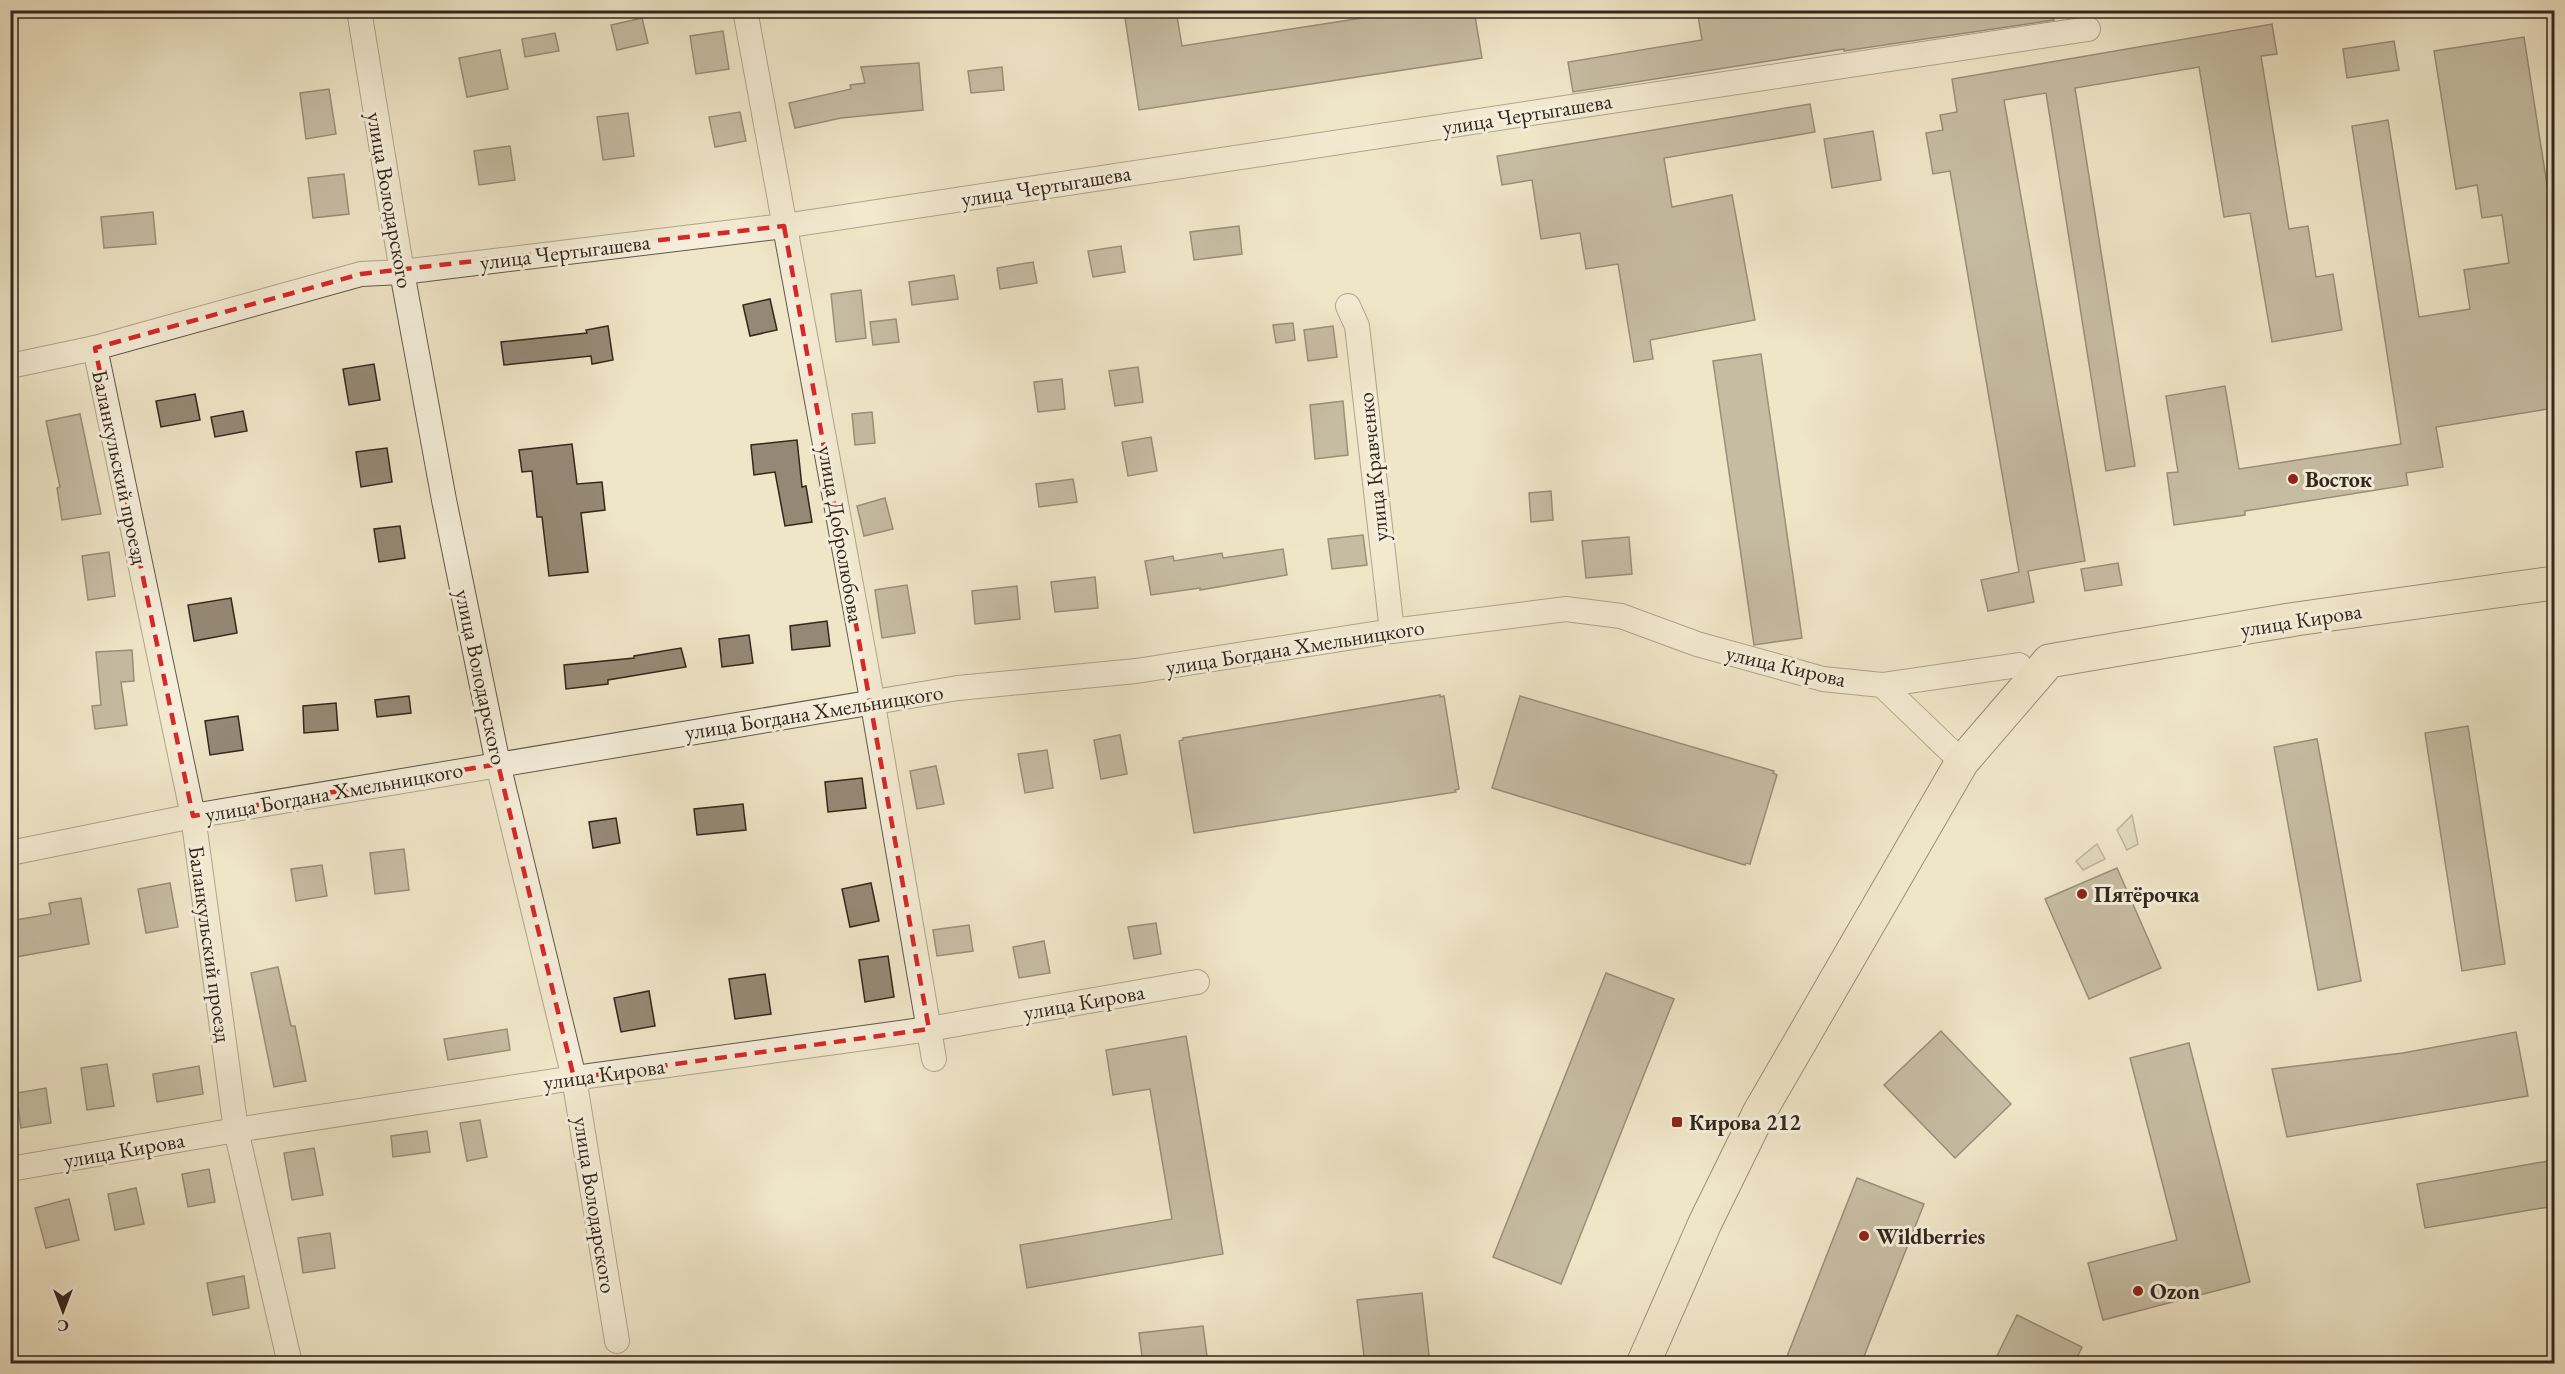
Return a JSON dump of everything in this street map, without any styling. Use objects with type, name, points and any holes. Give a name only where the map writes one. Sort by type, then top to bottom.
[{"type":"main road","name":"улица Кирова","points":[[2034,663],[2296,619],[2554,584]]},
{"type":"main road","points":[[1642,1364],[1705,1223],[1759,1113],[1962,762],[2034,663]]},
{"type":"street","name":"улица Володарского","points":[[359,10],[402,272],[444,500],[498,764],[574,1078],[617,1341]]},
{"type":"street","name":"улица Добролюбова","points":[[745,10],[872,702],[934,1059]]},
{"type":"street","name":"улица Чертыгашева","points":[[10,366],[95,348],[361,274],[402,272],[784,226],[2088,29]]},
{"type":"street","name":"улица Кравченко","points":[[1348,306],[1357,326],[1392,631]]},
{"type":"street","name":"Баланкульский проезд","points":[[95,348],[193,816],[236,1130],[290,1364]]},
{"type":"street","name":"улица Богдана Хмельницкого","points":[[10,853],[193,816],[958,688],[1136,671],[1392,631],[1566,609],[1621,615]]},
{"type":"street","name":"улица Кирова","points":[[1621,615],[1697,644],[1823,679],[1882,685],[2034,663]]},
{"type":"street","points":[[1882,685],[1962,762]]},
{"type":"street","name":"улица Кирова","points":[[10,1169],[236,1130],[574,1078],[929,1029],[1197,982]]},
{"type":"highlighted area","points":[[784,226],[929,1029],[574,1078],[498,764],[193,816],[95,348],[361,274]]},
{"type":"shaded area","points":[[2132,815],[2138,844],[2127,850],[2117,830]]},
{"type":"shaded area","points":[[2097,844],[2105,859],[2083,870],[2076,861]]},
{"type":"building","points":[[1176,10],[1182,46],[1414,10],[1474,10],[1482,58],[1139,110],[1125,18]]},
{"type":"building","points":[[1697,10],[2053,10],[2054,20],[1844,51],[1844,49],[1573,92],[1568,62],[1702,40]]},
{"type":"building","points":[[642,18],[648,43],[617,50],[611,25]]},
{"type":"building","points":[[2272,24],[2277,54],[2261,56],[2289,229],[2308,226],[2316,277],[2333,274],[2342,330],[2272,342],[2250,213],[2224,217],[2199,67],[2075,88],[2135,466],[2106,471],[2046,93],[2004,100],[2085,561],[2028,571],[2034,602],[1988,611],[1981,580],[2019,572],[1950,171],[1933,174],[1926,133],[1943,130],[1940,115],[1957,112],[1952,79]]},
{"type":"building","points":[[723,31],[729,69],[696,74],[690,36]]},
{"type":"building","points":[[555,33],[559,51],[525,57],[522,39]]},
{"type":"building","points":[[2524,37],[2554,230],[2554,408],[2436,427],[2443,467],[2406,473],[2408,485],[2245,511],[2245,515],[2174,525],[2167,473],[2178,472],[2166,396],[2225,386],[2239,469],[2401,444],[2352,126],[2388,120],[2419,317],[2470,309],[2464,270],[2509,263],[2502,215],[2482,218],[2477,185],[2456,189],[2434,51]]},
{"type":"building","points":[[2394,41],[2399,70],[2347,78],[2343,49]]},
{"type":"building","points":[[500,50],[508,89],[467,97],[459,58]]},
{"type":"building","points":[[919,63],[923,110],[841,118],[795,128],[789,103],[851,89],[850,85],[865,83],[861,67]]},
{"type":"building","points":[[1002,67],[1004,90],[971,93],[968,71]]},
{"type":"building","points":[[329,89],[336,134],[306,139],[300,93]]},
{"type":"building","points":[[1810,104],[1815,132],[1664,158],[1672,207],[1732,195],[1755,320],[1650,340],[1653,359],[1634,362],[1618,264],[1586,269],[1580,233],[1541,239],[1532,180],[1502,185],[1497,156]]},
{"type":"building","points":[[740,112],[746,141],[715,147],[709,117]]},
{"type":"building","points":[[628,113],[634,156],[603,160],[597,117]]},
{"type":"building","points":[[1873,131],[1881,180],[1832,188],[1824,139]]},
{"type":"building","points":[[510,146],[515,180],[479,185],[474,151]]},
{"type":"building","points":[[344,174],[349,214],[313,218],[308,178]]},
{"type":"building","points":[[153,212],[156,244],[104,248],[101,217]]},
{"type":"building","points":[[1239,226],[1242,254],[1194,260],[1190,232]]},
{"type":"building","points":[[1121,246],[1125,272],[1093,277],[1088,251]]},
{"type":"building","points":[[1033,262],[1037,283],[1000,289],[997,268]]},
{"type":"building","points":[[954,275],[958,299],[912,305],[909,282]]},
{"type":"building","points":[[861,290],[866,338],[836,342],[831,294]]},
{"type":"building","points":[[770,299],[777,330],[750,336],[743,305]]},
{"type":"building","points":[[896,319],[899,342],[873,345],[870,322]]},
{"type":"building","points":[[1293,323],[1295,340],[1276,343],[1273,325]]},
{"type":"building","points":[[608,326],[613,360],[592,364],[591,356],[504,365],[501,342],[587,333],[586,330]]},
{"type":"building","points":[[1333,326],[1337,357],[1308,361],[1304,330]]},
{"type":"building","points":[[1761,354],[1802,638],[1754,645],[1713,361]]},
{"type":"building","points":[[374,364],[380,400],[349,405],[343,369]]},
{"type":"building","points":[[1138,367],[1143,402],[1115,406],[1109,371]]},
{"type":"building","points":[[1062,379],[1065,409],[1038,412],[1034,382]]},
{"type":"building","points":[[195,394],[200,420],[161,427],[156,401]]},
{"type":"building","points":[[1343,401],[1348,455],[1315,459],[1310,405]]},
{"type":"building","points":[[243,411],[247,431],[215,437],[211,417]]},
{"type":"building","points":[[872,412],[875,443],[855,445],[852,414]]},
{"type":"building","points":[[80,414],[101,514],[62,520],[57,488],[60,487],[46,421]]},
{"type":"building","points":[[1151,437],[1157,471],[1128,476],[1122,442]]},
{"type":"building","points":[[797,440],[802,487],[806,486],[812,522],[785,526],[775,472],[754,475],[751,445]]},
{"type":"building","points":[[572,444],[577,484],[602,482],[605,510],[581,513],[588,572],[549,576],[542,517],[537,517],[532,471],[522,472],[519,450]]},
{"type":"building","points":[[387,448],[392,482],[361,487],[356,452]]},
{"type":"building","points":[[1073,479],[1077,502],[1039,507],[1036,484]]},
{"type":"building","points":[[1551,491],[1553,520],[1531,522],[1529,493]]},
{"type":"building","points":[[885,498],[893,529],[864,536],[857,506]]},
{"type":"building","points":[[400,526],[405,558],[379,562],[374,529]]},
{"type":"building","points":[[1363,535],[1367,565],[1332,569],[1328,539]]},
{"type":"building","points":[[1629,537],[1632,574],[1586,578],[1582,541]]},
{"type":"building","points":[[1283,549],[1287,575],[1200,590],[1200,588],[1151,595],[1145,561],[1173,556],[1174,561],[1222,553],[1223,558]]},
{"type":"building","points":[[109,552],[115,596],[88,600],[82,556]]},
{"type":"building","points":[[2118,563],[2122,585],[2085,591],[2081,569]]},
{"type":"building","points":[[1095,577],[1098,608],[1055,612],[1051,582]]},
{"type":"building","points":[[907,585],[915,633],[882,638],[875,590]]},
{"type":"building","points":[[1017,586],[1020,619],[975,624],[972,591]]},
{"type":"building","points":[[231,598],[237,633],[194,641],[188,605]]},
{"type":"building","points":[[827,621],[830,646],[792,650],[790,626]]},
{"type":"building","points":[[749,635],[753,663],[722,667],[719,639]]},
{"type":"building","points":[[681,648],[686,667],[608,680],[608,684],[566,689],[564,665],[634,658],[634,656]]},
{"type":"building","points":[[132,650],[134,681],[121,682],[127,725],[95,729],[92,706],[101,705],[96,652]]},
{"type":"building","points":[[1440,695],[1440,697],[1444,696],[1459,789],[1455,790],[1456,792],[1194,833],[1179,741],[1183,738]]},
{"type":"building","points":[[409,696],[411,713],[377,717],[375,700]]},
{"type":"building","points":[[1520,696],[1774,771],[1773,773],[1777,775],[1750,864],[1745,865],[1492,788]]},
{"type":"building","points":[[336,703],[338,730],[304,733],[303,706]]},
{"type":"building","points":[[238,716],[243,750],[210,755],[205,721]]},
{"type":"building","points":[[2468,726],[2505,964],[2462,971],[2425,733]]},
{"type":"building","points":[[1120,735],[1127,774],[1101,779],[1094,740]]},
{"type":"building","points":[[2317,739],[2361,981],[2318,990],[2274,747]]},
{"type":"building","points":[[1047,750],[1053,788],[1025,793],[1018,754]]},
{"type":"building","points":[[936,766],[944,804],[917,809],[910,771]]},
{"type":"building","points":[[862,778],[866,808],[828,812],[825,782]]},
{"type":"building","points":[[743,804],[746,830],[697,835],[694,809]]},
{"type":"building","points":[[616,818],[620,843],[593,848],[589,822]]},
{"type":"building","points":[[404,849],[409,890],[375,894],[370,853]]},
{"type":"building","points":[[322,865],[327,896],[296,901],[291,869]]},
{"type":"building","points":[[2117,868],[2161,968],[2089,999],[2045,899]]},
{"type":"building","points":[[170,883],[178,927],[146,933],[138,889]]},
{"type":"building","points":[[871,883],[879,921],[850,927],[842,889]]},
{"type":"building","points":[[81,898],[89,944],[10,958],[10,921],[51,914],[49,903]]},
{"type":"building","points":[[1156,923],[1161,954],[1134,959],[1128,927]]},
{"type":"building","points":[[969,925],[973,951],[937,956],[933,930]]},
{"type":"building","points":[[1044,941],[1050,973],[1019,978],[1013,947]]},
{"type":"building","points":[[888,956],[894,997],[865,1002],[859,960]]},
{"type":"building","points":[[278,967],[291,1026],[295,1026],[306,1081],[274,1087],[251,973]]},
{"type":"building","points":[[1606,973],[1674,999],[1561,1284],[1493,1257]]},
{"type":"building","points":[[765,974],[771,1014],[735,1019],[729,979]]},
{"type":"building","points":[[649,991],[655,1026],[621,1032],[614,998]]},
{"type":"building","points":[[507,1029],[510,1050],[448,1060],[444,1039]]},
{"type":"building","points":[[1941,1031],[2011,1104],[1955,1158],[1884,1085]]},
{"type":"building","points":[[2516,1032],[2528,1096],[2287,1137],[2272,1069],[2403,1053]]},
{"type":"building","points":[[1186,1036],[1223,1254],[1027,1288],[1020,1245],[1172,1219],[1150,1089],[1113,1095],[1106,1050]]},
{"type":"building","points":[[2189,1043],[2250,1282],[2103,1320],[2088,1263],[2177,1240],[2130,1058]]},
{"type":"building","points":[[107,1064],[114,1106],[87,1110],[81,1068]]},
{"type":"building","points":[[199,1066],[203,1094],[157,1102],[153,1074]]},
{"type":"building","points":[[46,1088],[51,1123],[21,1128],[16,1093]]},
{"type":"building","points":[[480,1120],[487,1157],[467,1161],[460,1123]]},
{"type":"building","points":[[427,1131],[430,1152],[393,1157],[391,1136]]},
{"type":"building","points":[[314,1148],[323,1195],[292,1200],[284,1153]]},
{"type":"building","points":[[2554,1160],[2554,1206],[2425,1228],[2417,1184]]},
{"type":"building","points":[[209,1169],[215,1202],[188,1207],[182,1174]]},
{"type":"building","points":[[1857,1178],[1924,1204],[1861,1364],[1784,1364]]},
{"type":"building","points":[[136,1188],[144,1224],[115,1230],[108,1194]]},
{"type":"building","points":[[69,1199],[79,1240],[46,1248],[35,1208]]},
{"type":"building","points":[[330,1233],[335,1268],[303,1273],[298,1238]]},
{"type":"building","points":[[244,1276],[249,1308],[213,1315],[207,1283]]},
{"type":"building","points":[[1422,1293],[1430,1364],[1365,1364],[1357,1300]]},
{"type":"building","points":[[2017,1315],[2082,1347],[2074,1364],[1993,1364]]},
{"type":"building","points":[[1203,1326],[1208,1364],[1143,1364],[1139,1333]]},
{"type":"place","name":"Восток","points":[[2293,479]]},
{"type":"place","name":"Пятёрочка","points":[[2082,894]]},
{"type":"place","name":"Кирова 212","points":[[1677,1122]]},
{"type":"place","name":"Wildberries","points":[[1864,1236]]},
{"type":"place","name":"Ozon","points":[[2138,1291]]}]
